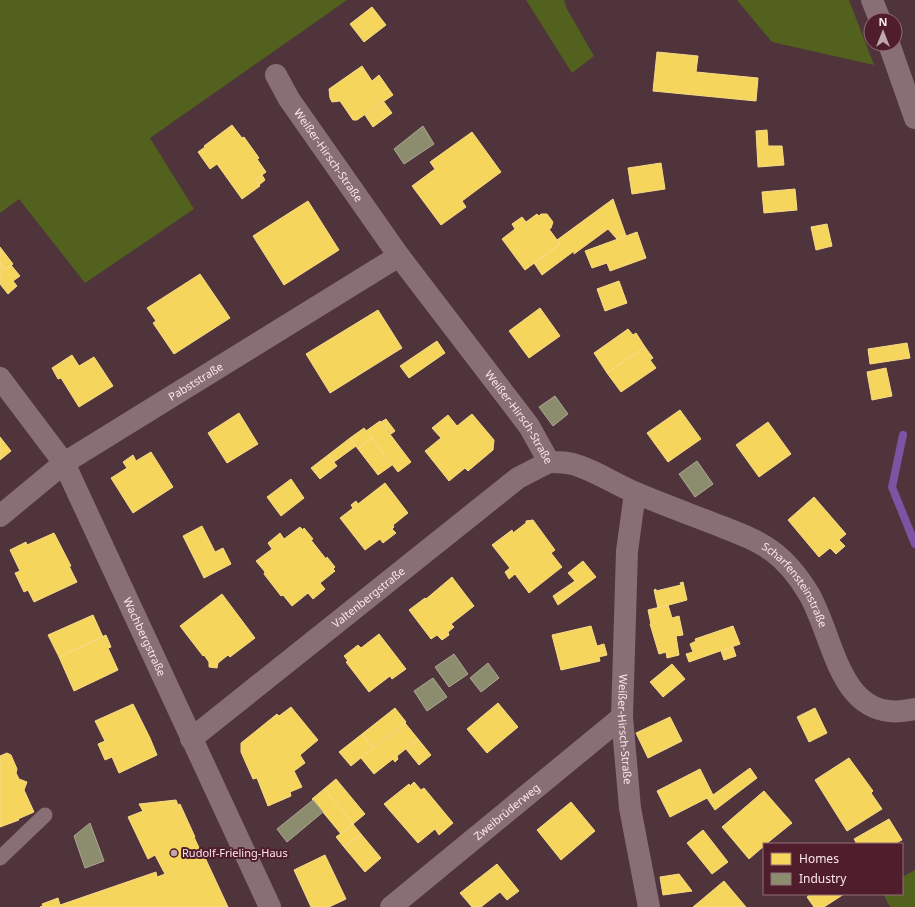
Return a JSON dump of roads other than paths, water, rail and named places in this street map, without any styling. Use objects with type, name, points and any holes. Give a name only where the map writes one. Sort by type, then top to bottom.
[{"type":"street","points":[[872,0],[877,12]]},
{"type":"street","points":[[892,52],[915,118]]},
{"type":"street","name":"Weißer-Hirsch-Straße","points":[[276,75],[289,98],[399,256],[529,426],[549,462],[566,462],[579,466],[635,493],[627,551],[622,717],[630,808],[649,907]]},
{"type":"street","name":"Pabststraße","points":[[0,516],[64,463],[399,256]]},
{"type":"street","name":"Wachbergstraße","points":[[0,378],[64,463],[270,907]]},
{"type":"street","name":"Valtenbergstraße","points":[[191,739],[518,478],[549,462]]},
{"type":"street","name":"Scharfensteinstraße","points":[[635,493],[744,536],[772,551],[792,569],[809,594],[842,673],[854,692],[869,705],[882,710],[902,712],[915,709]]},
{"type":"street","name":"Zweibrüderweg","points":[[391,907],[622,717]]},
{"type":"lane","points":[[0,858],[45,815]]},
{"type":"waterway","points":[[903,435],[892,487],[915,544]]},
{"type":"place","name":"Rudolf-Frieling-Haus","points":[[174,853]]}]
